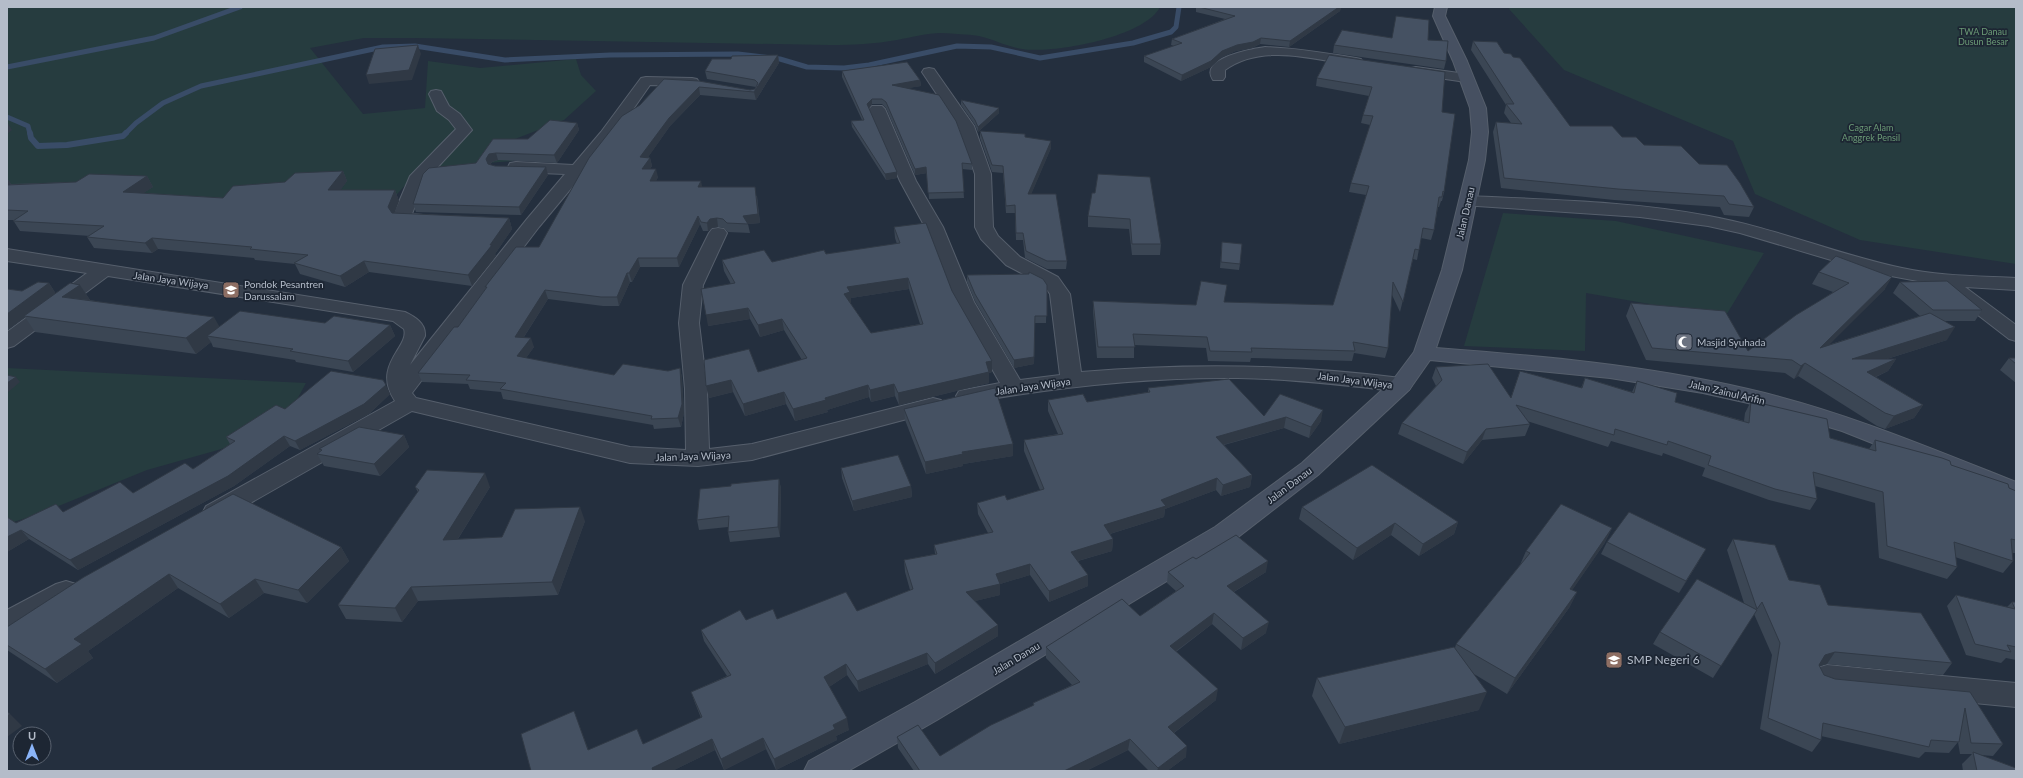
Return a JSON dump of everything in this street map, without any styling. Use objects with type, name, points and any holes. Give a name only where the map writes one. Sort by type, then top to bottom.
[{"type":"street","name":"Jalan Danau","points":[[820,771],[926,711],[1224,534],[1310,469],[1401,385],[1424,353],[1452,270],[1468,201],[1480,132],[1478,108],[1460,61],[1442,27],[1439,16],[1440,8]]},
{"type":"street","points":[[1218,77],[1218,69],[1226,61],[1239,55],[1254,53],[1284,52],[1373,65]]},
{"type":"street","points":[[1401,69],[1466,78]]},
{"type":"street","points":[[929,72],[966,126],[983,174],[984,226],[990,239],[1013,261],[1051,281],[1060,294],[1071,380]]},
{"type":"street","points":[[197,521],[405,397],[533,223],[579,170],[626,111],[646,81],[678,81],[703,84]]},
{"type":"street","points":[[436,94],[442,108],[455,117],[464,130],[416,180],[402,216],[406,219],[441,220]]},
{"type":"street","points":[[877,109],[908,181],[934,227],[964,302],[1013,387]]},
{"type":"street","points":[[498,167],[579,170]]},
{"type":"street","points":[[1468,201],[1629,211],[1690,219],[1741,228],[1888,271],[1942,280],[2016,284]]},
{"type":"street","points":[[510,222],[533,223]]},
{"type":"street","points":[[698,458],[696,389],[689,323],[693,284],[718,233]]},
{"type":"street","name":"Jalan Jaya Wijaya","points":[[7,255],[240,290],[398,316],[413,324],[415,330],[414,338],[401,361],[398,370],[405,397],[630,456],[662,459],[698,458],[752,452],[958,398],[1013,387],[1071,380],[1138,375],[1277,373],[1346,377],[1401,385]]},
{"type":"street","points":[[7,342],[104,270]]},
{"type":"street","points":[[1942,280],[2016,335]]},
{"type":"street","name":"Jalan Zainul Arifin","points":[[1424,353],[1551,363],[1621,371],[1680,381],[1738,394],[1794,408],[1862,431],[2016,491]]},
{"type":"street","points":[[7,623],[84,582]]},
{"type":"street","points":[[1827,677],[2016,695]]},
{"type":"green space","points":[[7,7],[1160,7],[1151,18],[1137,27],[1118,35],[1076,46],[1037,50],[1017,48],[979,36],[942,33],[925,34],[897,40],[847,45],[364,38],[310,48],[363,114],[425,108],[428,61],[480,68],[576,59],[581,75],[596,91],[564,120],[515,139],[513,161],[421,168],[388,204],[173,200],[7,187]]},
{"type":"green space","name":"Cagar Alam Anggrek Pensil","points":[[1510,7],[2016,7],[2016,264],[1860,240],[1755,194],[1733,141],[1564,70],[1509,9]]},
{"type":"green space","points":[[1503,213],[1616,221],[1764,253],[1725,317],[1586,293],[1585,351],[1464,346]]},
{"type":"green space","points":[[7,368],[306,383],[281,429],[218,450],[147,470],[39,514],[7,524]]},
{"type":"building","points":[[1199,7],[1339,7],[1290,41],[1261,38],[1253,42],[1237,45],[1222,51],[1211,61],[1182,75],[1144,56],[1182,43],[1172,39],[1235,16]]},
{"type":"building","points":[[1396,16],[1429,20],[1428,40],[1448,41],[1446,61],[1334,45],[1342,30],[1392,38]]},
{"type":"building","points":[[1473,41],[1497,42],[1504,53],[1520,58],[1570,126],[1612,126],[1622,137],[1636,137],[1644,145],[1681,146],[1699,164],[1727,165],[1740,183],[1754,207],[1729,204],[1724,196],[1618,189],[1504,178],[1496,122],[1522,124],[1506,104],[1514,104]]},
{"type":"building","points":[[418,45],[409,70],[366,75],[375,49]]},
{"type":"building","points":[[778,55],[754,92],[699,87],[669,118],[640,157],[650,158],[642,169],[656,169],[650,181],[701,181],[698,187],[755,187],[758,214],[743,216],[748,224],[727,223],[723,219],[717,218],[710,219],[707,223],[701,222],[698,216],[677,258],[638,258],[629,273],[627,273],[617,297],[601,297],[545,290],[515,337],[531,338],[517,356],[614,375],[623,364],[668,371],[680,368],[682,404],[678,418],[651,419],[652,416],[500,389],[506,383],[466,380],[470,375],[418,373],[454,327],[458,327],[487,287],[485,287],[516,247],[539,247],[589,158],[622,116],[640,105],[664,79],[699,81],[750,90],[755,89],[758,83],[755,80],[705,71],[712,59],[731,59],[732,56]]},
{"type":"building","points":[[1329,55],[1445,72],[1442,112],[1455,114],[1444,192],[1443,191],[1442,197],[1439,197],[1434,230],[1423,228],[1419,250],[1415,249],[1403,302],[1393,282],[1388,348],[1353,342],[1355,351],[1251,348],[1252,352],[1210,351],[1207,337],[1133,334],[1135,347],[1098,347],[1093,301],[1196,305],[1201,281],[1227,285],[1224,302],[1333,305],[1369,186],[1351,183],[1373,116],[1363,115],[1372,87],[1317,78]]},
{"type":"building","points":[[907,62],[920,80],[892,85],[939,95],[956,121],[972,164],[962,163],[964,192],[928,193],[926,167],[915,169],[886,102],[882,99],[872,99],[867,104],[897,172],[885,174],[851,121],[864,120],[842,71]]},
{"type":"building","points":[[961,100],[999,108],[978,127]]},
{"type":"building","points":[[550,120],[577,123],[554,155],[496,153],[489,154],[486,159],[488,164],[495,166],[546,167],[519,207],[413,204],[423,174],[429,168],[476,163],[493,139],[528,139]]},
{"type":"building","points":[[980,131],[1025,134],[1025,137],[1051,141],[1028,194],[1056,194],[1067,261],[1047,261],[1026,251],[1023,233],[1016,233],[1015,205],[1006,206],[1003,166],[992,165]]},
{"type":"building","points":[[343,171],[328,190],[395,190],[388,207],[392,213],[509,218],[490,245],[492,245],[468,275],[364,261],[340,276],[294,263],[308,255],[250,249],[252,247],[152,238],[145,243],[87,237],[104,226],[13,221],[28,211],[7,210],[7,185],[76,182],[89,174],[147,176],[123,192],[223,198],[233,186],[285,182],[295,173]]},
{"type":"building","points":[[1098,174],[1150,177],[1161,244],[1132,244],[1130,219],[1088,216],[1092,193],[1095,193]]},
{"type":"building","points":[[926,223],[952,291],[992,361],[986,362],[989,372],[898,393],[894,384],[870,390],[868,385],[825,398],[826,400],[793,409],[784,392],[743,404],[731,380],[706,386],[704,360],[749,349],[758,372],[807,358],[782,319],[758,325],[748,308],[706,315],[701,289],[735,283],[722,260],[764,250],[772,262],[824,250],[826,254],[900,243],[894,227]],"holes":[[[908,278],[923,324],[871,333],[844,294],[850,292],[847,287]]]},
{"type":"building","points":[[1222,242],[1242,244],[1240,264],[1221,262]]},
{"type":"building","points":[[1836,256],[1892,277],[1820,348],[1930,313],[1955,327],[1852,359],[1896,359],[1867,372],[1923,405],[1894,416],[1885,413],[1805,363],[1801,366],[1792,360],[1652,348],[1631,303],[1725,311],[1748,351],[1796,315],[1849,283],[1819,272]]},
{"type":"building","points":[[1029,272],[1043,279],[1047,285],[1047,316],[1035,316],[1034,357],[1014,360],[975,294],[967,275],[1029,274]]},
{"type":"building","points":[[1947,281],[1982,310],[1933,310],[1900,282]]},
{"type":"building","points":[[38,282],[49,283],[7,314],[7,289],[22,291]]},
{"type":"building","points":[[70,283],[80,285],[62,297],[214,317],[186,338],[24,316]]},
{"type":"building","points":[[240,311],[325,323],[334,316],[390,325],[348,361],[290,351],[293,349],[207,336]]},
{"type":"building","points":[[2009,358],[2016,358],[2016,364]]},
{"type":"building","points":[[1488,364],[1511,398],[1520,371],[1582,388],[1585,378],[1634,393],[1637,381],[1677,393],[1675,402],[1749,423],[1751,401],[1827,419],[1830,438],[1876,451],[1875,440],[1950,461],[1951,465],[2008,484],[2009,488],[2016,491],[2016,540],[2011,539],[2013,561],[1954,542],[1957,567],[1887,546],[1883,492],[1813,472],[1817,499],[1775,489],[1708,465],[1711,456],[1668,441],[1667,445],[1615,429],[1614,435],[1516,405],[1530,424],[1486,429],[1467,452],[1402,423],[1442,380],[1436,367]]},
{"type":"building","points":[[331,371],[383,380],[386,385],[364,404],[295,441],[284,436],[228,476],[70,560],[21,530],[7,537],[7,517],[16,523],[56,504],[63,512],[120,482],[133,493],[185,463],[193,469],[235,441],[226,437],[276,405],[285,409]]},
{"type":"building","points":[[7,375],[16,377],[7,383]]},
{"type":"building","points":[[1229,379],[1264,416],[1280,394],[1323,410],[1311,427],[1286,417],[1216,437],[1252,475],[1223,485],[1217,478],[1161,500],[1166,506],[1104,525],[1113,539],[1071,552],[1088,575],[1049,591],[1030,564],[996,574],[1000,584],[966,592],[998,625],[935,663],[927,653],[857,681],[846,664],[824,677],[847,718],[833,725],[835,729],[774,759],[763,738],[721,759],[712,739],[652,768],[653,771],[531,771],[521,734],[574,711],[588,750],[637,729],[643,744],[702,717],[691,692],[731,675],[701,630],[740,610],[746,620],[773,609],[777,619],[846,592],[857,611],[913,589],[904,560],[937,554],[934,545],[993,532],[977,503],[1005,495],[1007,500],[1044,489],[1024,440],[1063,434],[1048,400],[1083,394],[1087,402],[1150,392],[1148,388]]},
{"type":"building","points":[[995,388],[1013,444],[962,452],[963,454],[925,462],[904,409]]},
{"type":"building","points":[[359,427],[404,435],[374,464],[317,454],[322,450],[319,449]]},
{"type":"building","points":[[898,455],[911,486],[852,501],[841,468]]},
{"type":"building","points":[[1372,465],[1458,522],[1423,544],[1395,523],[1357,548],[1302,507]]},
{"type":"building","points":[[427,470],[485,473],[443,540],[502,537],[515,509],[580,507],[552,582],[411,587],[395,608],[338,605],[419,490],[415,487]]},
{"type":"building","points":[[779,479],[778,527],[728,532],[729,516],[697,520],[700,489]]},
{"type":"building","points":[[233,494],[341,547],[298,590],[255,579],[220,604],[169,574],[74,639],[82,644],[45,669],[7,645],[7,627],[84,577]]},
{"type":"building","points":[[1561,504],[1612,528],[1570,589],[1577,592],[1515,678],[1456,644],[1530,553],[1526,551]]},
{"type":"building","points":[[1629,512],[1706,549],[1686,581],[1607,542]]},
{"type":"building","points":[[1236,535],[1268,561],[1227,586],[1269,622],[1243,638],[1214,613],[1170,646],[1218,689],[1168,727],[1187,746],[1158,768],[1130,739],[1064,771],[920,771],[897,737],[918,725],[940,756],[991,725],[1034,705],[1033,703],[1080,682],[1046,647],[1122,599],[1140,616],[1184,586],[1168,572],[1193,557],[1196,559]]},
{"type":"building","points":[[1733,539],[1775,545],[1789,580],[1820,585],[1828,605],[1921,613],[1952,663],[1835,652],[1825,655],[1819,665],[1824,675],[1835,679],[1970,692],[2003,744],[1971,743],[1965,708],[1959,742],[1931,740],[1929,747],[1823,723],[1821,740],[1768,718],[1780,643],[1762,602],[1757,609]]},
{"type":"building","points":[[1697,579],[1757,610],[1721,666],[1660,632]]},
{"type":"building","points":[[1956,595],[2015,609],[2012,602],[2016,602],[2016,647],[2007,645],[2011,652],[1975,644]]},
{"type":"building","points":[[1454,647],[1487,692],[1345,727],[1317,678]]},
{"type":"building","points":[[1973,752],[2016,768],[2016,771],[1977,771]]},
{"type":"waterway","points":[[7,67],[154,38],[240,7]]},
{"type":"waterway","points":[[30,133],[31,138],[38,146],[67,145],[123,136],[136,123],[163,103],[201,86],[383,47],[415,46],[505,60],[610,55],[738,54],[780,59],[807,67],[844,68],[869,65],[957,46],[991,47],[1040,58],[1133,43],[1171,32],[1176,27],[1179,7]]},
{"type":"waterway","points":[[7,117],[28,126],[30,134]]},
{"type":"place","name":"Pondok Pesantren Darussalam","points":[[231,290]]},
{"type":"place","name":"Masjid Syuhada","points":[[1684,342]]},
{"type":"place","name":"SMP Negeri 6","points":[[1614,660]]},
{"type":"park label","name":"TWA Danau Dusun Besar","points":[[1983,38]]}]
